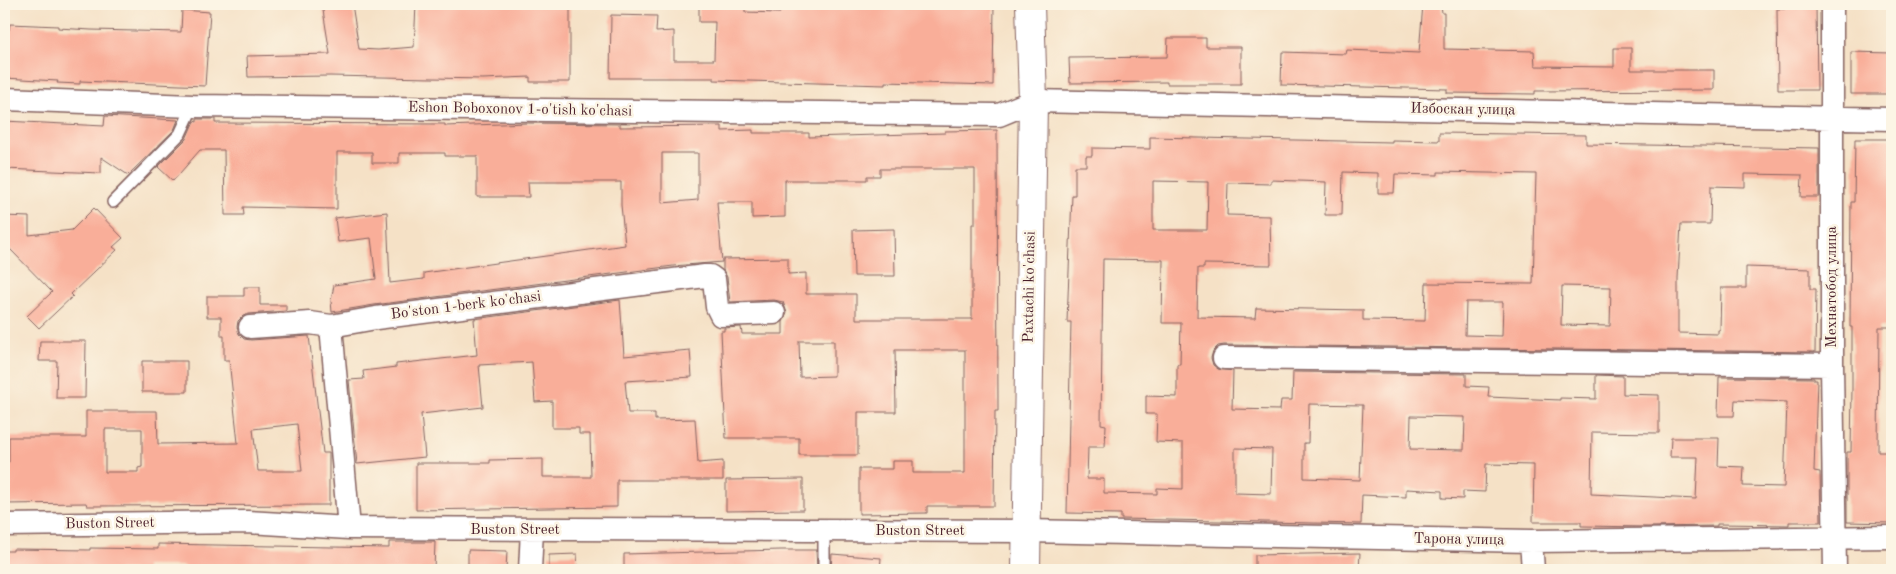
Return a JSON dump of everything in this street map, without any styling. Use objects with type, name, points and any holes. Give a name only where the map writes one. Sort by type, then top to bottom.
[{"type":"street","name":"Paxtachi ko'chasi","points":[[1026,570],[1033,101],[1030,4]]},
{"type":"street","name":"Мехнатобод улица","points":[[1832,4],[1832,365],[1835,570]]},
{"type":"street","name":"Eshon Boboxonov 1-o'tish ko'chasi","points":[[4,99],[193,106],[999,114],[1033,101]]},
{"type":"street","name":"Избоскан улица","points":[[1033,101],[1892,119]]},
{"type":"street","name":"Bo'ston 1-berk ko'chasi","points":[[331,326],[376,318],[705,276],[710,276],[714,280],[717,307],[721,315],[774,313]]},
{"type":"street","points":[[250,326],[310,323],[331,326],[349,528]]},
{"type":"street","points":[[1224,358],[1832,365]]},
{"type":"street","name":"Buston Street","points":[[4,525],[247,522],[349,528],[1026,531]]},
{"type":"street","points":[[530,570],[532,530]]},
{"type":"street","name":"Тарона улица","points":[[1026,531],[1531,541],[1892,537]]},
{"type":"street","points":[[1531,541],[1533,570]]},
{"type":"lane","points":[[112,202],[180,134],[193,106]]},
{"type":"lane","points":[[824,530],[824,570]]},
{"type":"building","points":[[322,4],[352,4],[359,49],[378,50],[414,47],[416,4],[570,4],[570,82],[530,82],[530,77],[483,79],[330,76],[248,77],[247,56],[330,54]]},
{"type":"building","points":[[699,4],[745,4],[745,12],[780,13],[780,4],[994,4],[993,85],[885,82],[885,85],[714,80],[714,78],[610,78],[611,15],[657,16],[656,32],[674,31],[674,60],[714,60],[715,22],[699,22]]},
{"type":"building","points":[[1423,4],[1441,4],[1442,13],[1444,13],[1444,49],[1534,51],[1535,66],[1614,67],[1614,48],[1631,48],[1631,70],[1714,70],[1714,90],[1535,91],[1535,94],[1447,93],[1447,89],[1281,85],[1282,52],[1346,54],[1347,50],[1419,53]]},
{"type":"building","points":[[1785,4],[1816,4],[1817,90],[1778,90],[1777,9],[1785,9]]},
{"type":"building","points":[[182,10],[210,12],[205,86],[80,81],[80,84],[4,78],[4,30],[9,30],[10,24],[58,26],[58,28],[91,30],[181,32]]},
{"type":"building","points":[[1168,38],[1206,38],[1206,47],[1241,47],[1241,84],[1167,84],[1167,82],[1070,83],[1069,58],[1167,57]]},
{"type":"building","points":[[1851,52],[1892,53],[1892,94],[1851,94]]},
{"type":"building","points":[[105,116],[178,120],[174,130],[128,175],[101,157],[101,173],[4,169],[4,121],[104,126]]},
{"type":"building","points":[[197,119],[215,119],[215,123],[445,124],[445,126],[528,123],[620,124],[620,127],[722,126],[722,131],[753,130],[753,133],[809,133],[809,137],[997,130],[998,411],[995,411],[994,506],[927,506],[927,513],[859,514],[859,469],[893,469],[893,461],[913,461],[913,473],[965,473],[965,350],[895,350],[896,412],[858,412],[858,455],[799,455],[799,438],[726,438],[721,331],[724,331],[724,328],[741,327],[742,334],[783,334],[783,322],[787,313],[783,302],[774,300],[730,302],[727,277],[723,270],[723,259],[788,258],[788,274],[806,273],[806,294],[856,294],[856,319],[972,319],[972,224],[975,224],[975,169],[880,169],[880,176],[867,176],[867,180],[785,180],[785,217],[752,218],[752,202],[717,202],[722,262],[673,266],[332,312],[331,301],[334,285],[376,279],[371,238],[338,242],[335,218],[387,212],[390,283],[424,279],[424,273],[625,245],[621,182],[528,182],[529,197],[477,197],[477,156],[445,156],[445,153],[399,153],[399,163],[372,163],[372,152],[337,152],[337,209],[243,207],[244,215],[225,215],[224,150],[200,150],[173,181],[158,167],[186,139],[194,121],[197,122]],"holes":[[[662,153],[698,153],[698,200],[662,203]],[[799,341],[834,341],[834,376],[800,377]]]},
{"type":"building","points":[[1439,133],[1586,135],[1586,144],[1819,148],[1819,197],[1801,197],[1802,175],[1745,174],[1745,187],[1711,186],[1710,224],[1681,224],[1678,278],[1678,333],[1718,334],[1718,330],[1720,330],[1721,288],[1746,288],[1746,267],[1810,269],[1810,289],[1816,289],[1815,352],[1218,346],[1213,351],[1211,358],[1213,365],[1218,369],[1233,371],[1232,409],[1280,410],[1281,400],[1292,400],[1293,372],[1466,374],[1466,386],[1489,387],[1488,397],[1560,400],[1560,398],[1596,399],[1596,375],[1623,376],[1623,394],[1659,395],[1659,433],[1592,432],[1591,494],[1696,499],[1698,457],[1670,457],[1671,438],[1719,438],[1718,466],[1744,467],[1743,486],[1784,487],[1787,402],[1735,400],[1734,416],[1718,416],[1719,377],[1814,378],[1814,380],[1817,380],[1814,471],[1820,472],[1821,522],[1789,522],[1789,525],[1717,524],[1717,526],[1648,527],[1581,526],[1581,522],[1533,522],[1534,465],[1486,464],[1485,492],[1463,491],[1463,499],[1442,498],[1442,491],[1406,489],[1406,497],[1362,495],[1361,524],[1121,519],[1121,514],[1067,513],[1071,322],[1067,322],[1072,195],[1075,195],[1075,166],[1086,166],[1086,156],[1092,156],[1092,148],[1150,149],[1150,137],[1392,142],[1392,140],[1439,141]],"holes":[[[1343,172],[1378,173],[1378,193],[1394,193],[1395,174],[1438,175],[1438,172],[1536,174],[1533,284],[1426,283],[1425,321],[1363,320],[1363,310],[1256,308],[1255,318],[1197,317],[1198,268],[1204,268],[1204,264],[1271,265],[1270,216],[1227,215],[1228,183],[1271,184],[1271,180],[1326,182],[1325,215],[1342,215]],[[1153,181],[1208,182],[1207,230],[1153,230]],[[1103,259],[1163,260],[1162,323],[1181,323],[1180,364],[1177,364],[1177,397],[1146,396],[1146,414],[1157,414],[1156,442],[1183,443],[1183,489],[1157,488],[1157,494],[1104,493],[1104,479],[1087,479],[1088,447],[1105,447],[1106,425],[1101,424]],[[1562,286],[1611,287],[1610,326],[1561,325]],[[1466,302],[1503,302],[1502,336],[1465,335]],[[1309,404],[1363,405],[1360,480],[1304,478],[1304,443],[1308,443]],[[1411,416],[1465,417],[1464,450],[1410,449]],[[1235,448],[1272,449],[1271,494],[1235,493]]]},
{"type":"building","points":[[1855,139],[1892,139],[1890,310],[1892,310],[1892,327],[1879,327],[1878,452],[1889,452],[1889,475],[1892,475],[1892,523],[1847,522],[1847,452],[1851,452],[1852,388],[1852,327],[1850,327],[1851,202],[1854,202]]},
{"type":"building","points":[[94,208],[123,238],[113,247],[117,250],[39,328],[27,316],[52,292],[10,249],[4,249],[4,216],[29,217],[29,235],[72,230]]},
{"type":"building","points":[[894,229],[895,276],[854,276],[853,230]]},
{"type":"building","points":[[244,287],[260,287],[260,305],[286,305],[286,311],[243,316],[238,321],[237,327],[239,334],[244,339],[309,336],[323,453],[329,453],[329,505],[87,506],[86,503],[4,504],[4,462],[9,462],[9,437],[86,437],[86,411],[157,411],[158,444],[238,443],[229,360],[224,360],[224,336],[221,336],[221,317],[207,317],[207,296],[244,296]],"holes":[[[297,424],[302,471],[258,471],[253,429]],[[105,429],[142,429],[142,467],[138,468],[138,472],[105,472]]]},
{"type":"building","points":[[620,300],[624,356],[690,350],[692,377],[625,381],[628,413],[655,413],[655,420],[695,419],[698,463],[723,461],[723,480],[617,480],[617,507],[416,510],[416,463],[490,463],[490,460],[543,459],[543,477],[591,477],[590,434],[579,434],[579,428],[552,428],[552,401],[535,402],[532,362],[479,365],[483,407],[421,414],[425,457],[357,464],[349,380],[364,379],[363,371],[396,367],[396,364],[477,355],[474,319]]},
{"type":"building","points":[[40,341],[86,341],[85,398],[56,398],[57,361],[39,361]]},
{"type":"building","points":[[142,361],[187,361],[187,392],[142,392]]},
{"type":"building","points":[[803,479],[803,510],[726,511],[726,480]]},
{"type":"building","points":[[389,542],[435,542],[434,570],[184,570],[184,566],[146,566],[146,570],[4,570],[4,551],[13,551],[13,549],[158,549],[158,544],[389,548]]},
{"type":"building","points":[[468,550],[507,551],[506,570],[468,570]]},
{"type":"building","points":[[816,550],[817,570],[624,570],[624,554]]},
{"type":"building","points":[[1360,553],[1359,570],[1255,570],[1255,555]]},
{"type":"building","points":[[577,554],[578,570],[549,570],[549,555]]},
{"type":"building","points":[[832,554],[881,558],[880,570],[831,570]]}]
